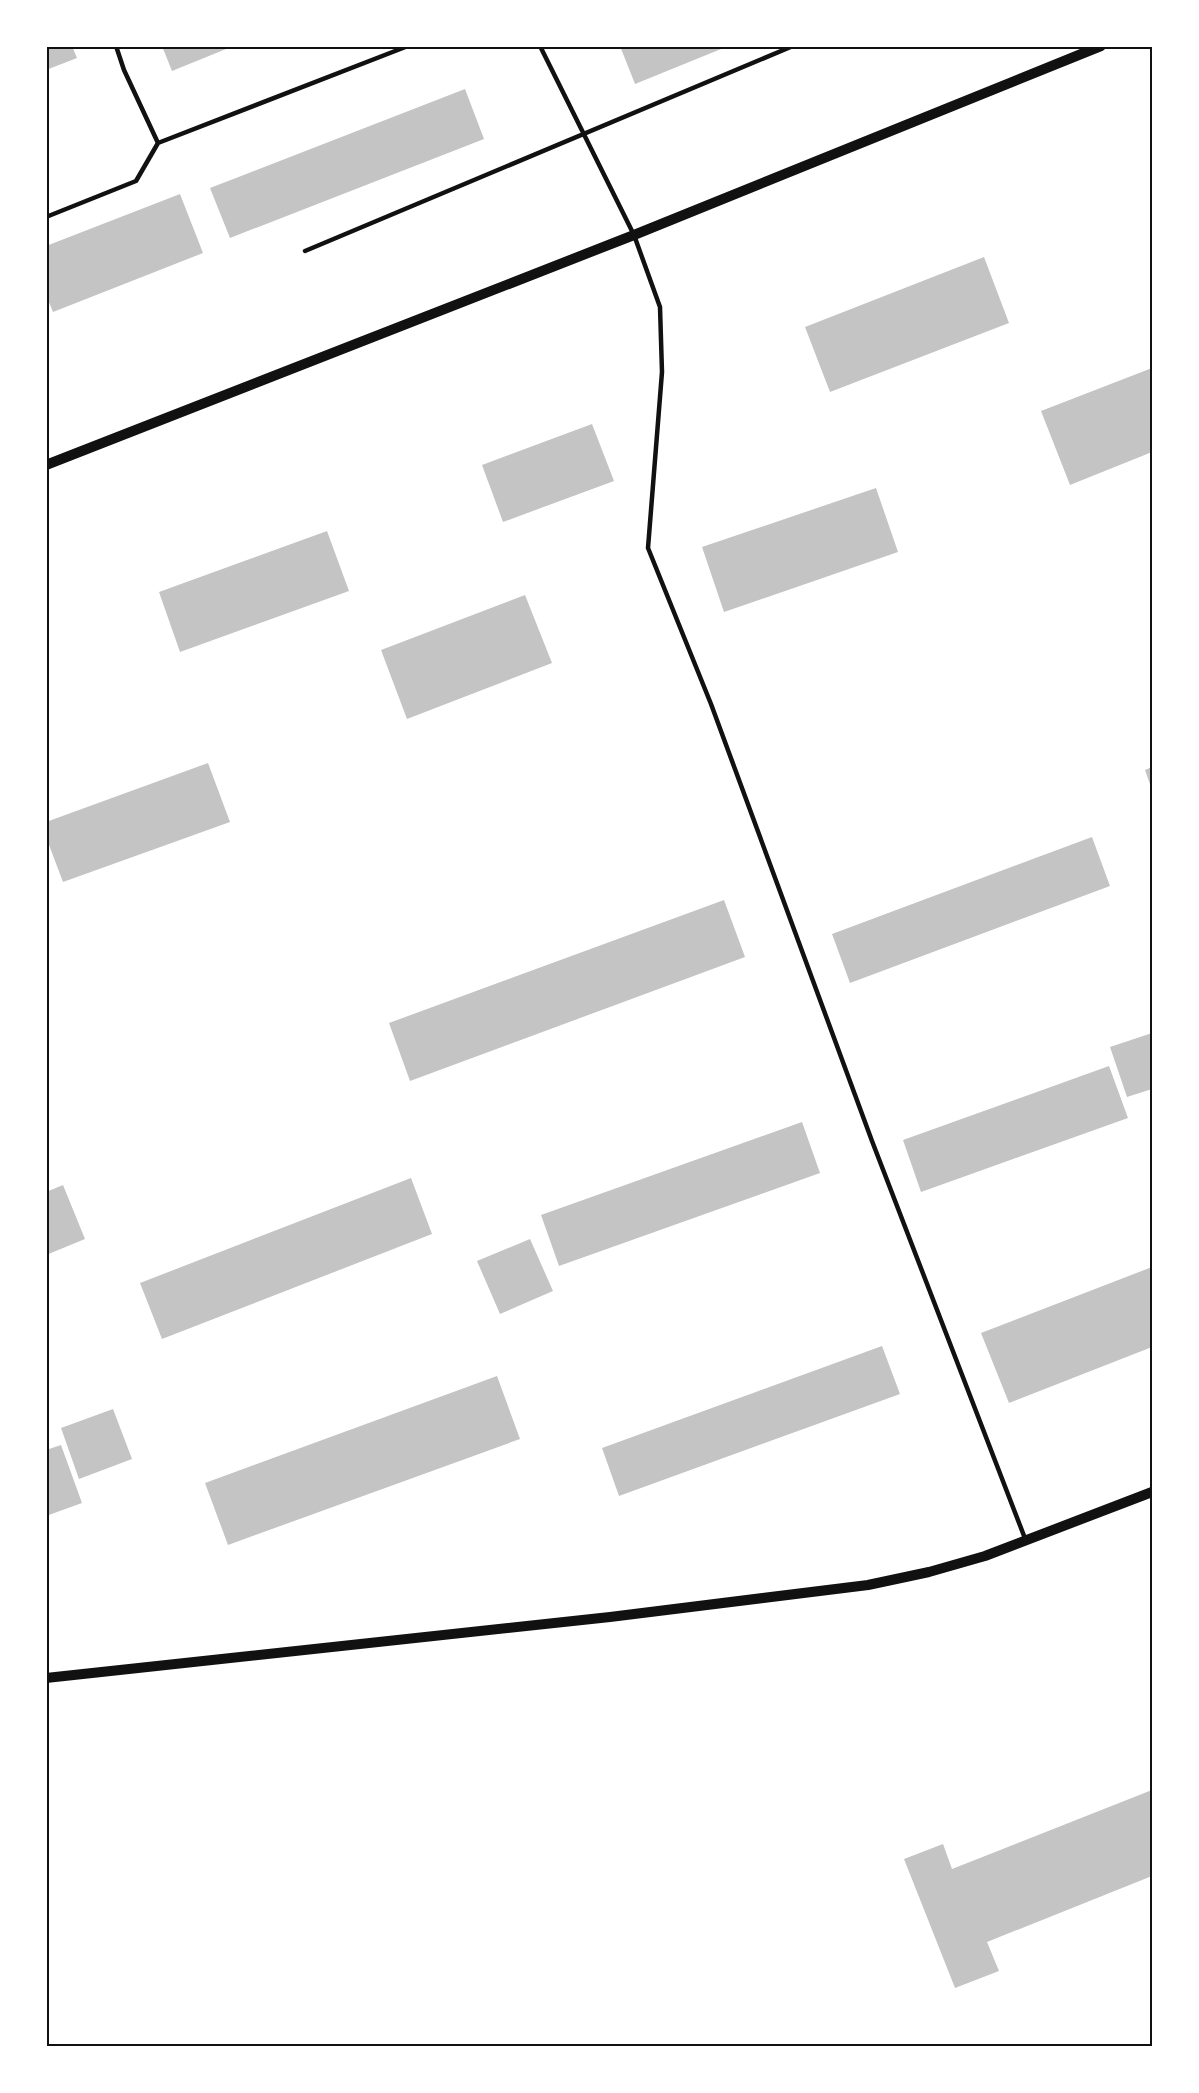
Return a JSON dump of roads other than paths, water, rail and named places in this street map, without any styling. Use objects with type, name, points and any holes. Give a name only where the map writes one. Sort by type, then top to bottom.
[{"type":"street","points":[[46,465],[634,235],[1101,46]]},
{"type":"street","points":[[46,1678],[610,1617],[858,1586],[929,1572],[985,1556],[1152,1492]]},
{"type":"lane","points":[[116,46],[124,70],[158,143]]},
{"type":"lane","points":[[46,217],[136,181],[158,143],[408,46]]},
{"type":"lane","points":[[540,46],[634,235],[660,307],[662,372],[648,548],[711,704],[872,1141],[1026,1541]]},
{"type":"lane","points":[[305,251],[793,46]]}]
